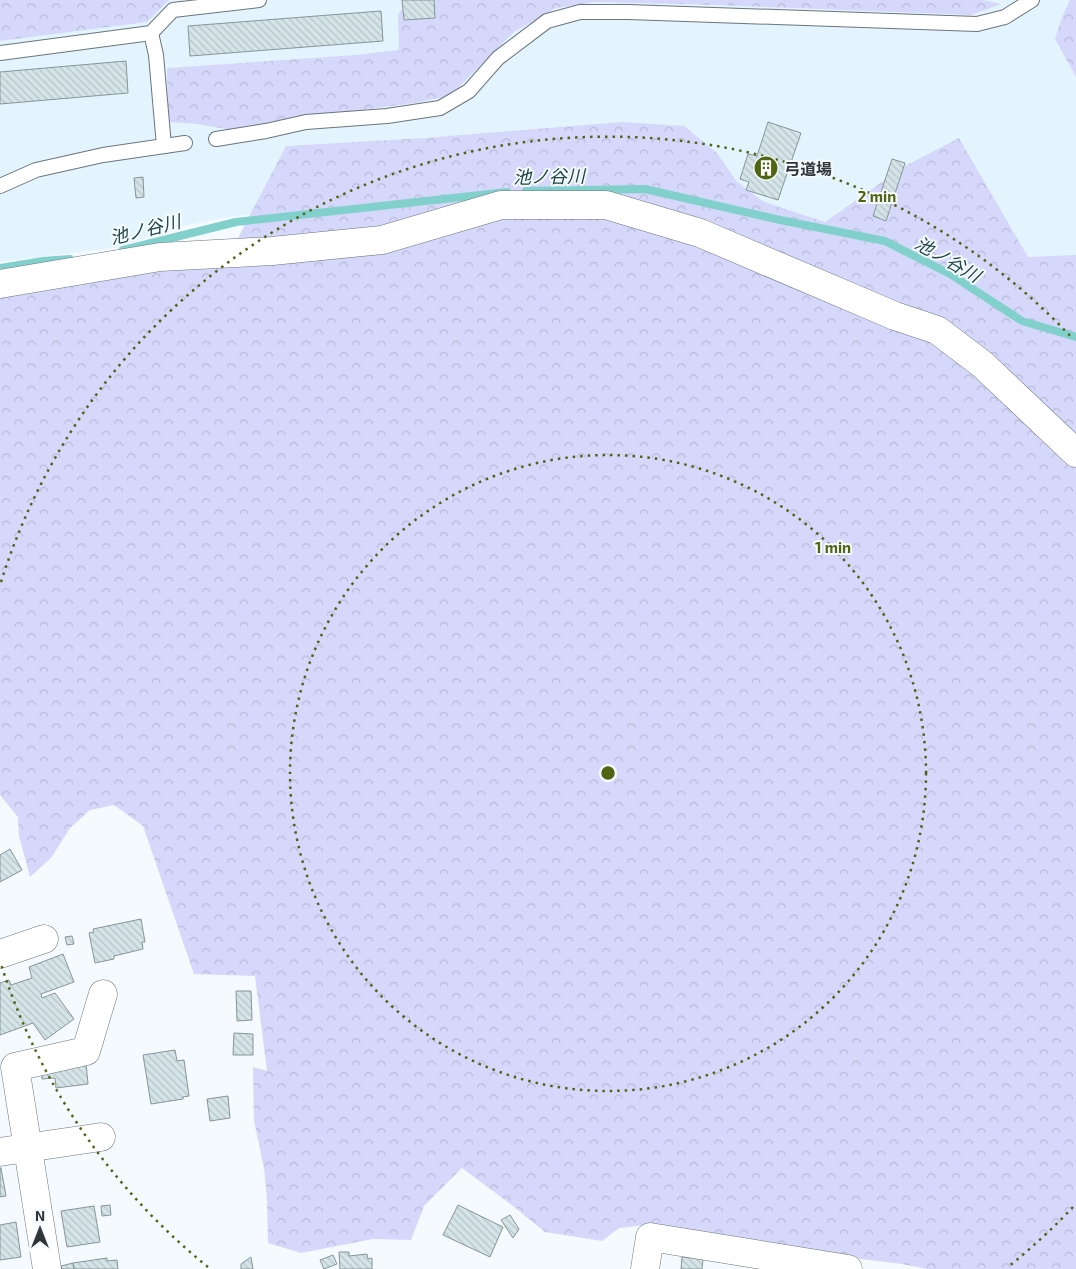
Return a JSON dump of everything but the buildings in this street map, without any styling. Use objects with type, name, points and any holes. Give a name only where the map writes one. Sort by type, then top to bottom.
[{"type":"street","points":[[0,284],[160,257],[272,251],[382,240],[501,205],[606,205],[700,233],[895,316],[937,330],[982,364],[1076,453]]},
{"type":"street","points":[[0,954],[44,939]]},
{"type":"street","points":[[47,1269],[15,1067],[86,1051],[103,994]]},
{"type":"street","points":[[0,1152],[101,1137]]},
{"type":"street","points":[[645,1269],[650,1237],[848,1269]]},
{"type":"lane","points":[[0,53],[151,33],[174,10],[259,0]]},
{"type":"lane","points":[[216,139],[306,122],[387,116],[440,108],[468,91],[498,58],[546,21],[580,12],[976,24],[1005,17],[1032,0]]},
{"type":"lane","points":[[151,33],[156,54],[164,146]]},
{"type":"lane","points":[[0,186],[36,170],[103,155],[186,143]]},
{"type":"shaded area","points":[[0,0],[1076,0],[1076,413],[276,211],[217,219],[169,229],[120,247],[0,262]]},
{"type":"green space","points":[[0,0],[169,0],[147,22],[0,41]]},
{"type":"green space","points":[[411,0],[982,0],[1001,4],[971,15],[595,2],[556,8],[514,32],[451,95],[421,102],[278,121],[239,131],[197,124],[168,122],[167,68],[356,55],[399,50],[398,14]]},
{"type":"green space","points":[[1070,0],[1076,0],[1076,77],[1055,39]]},
{"type":"green space","points":[[622,122],[684,126],[717,153],[737,182],[764,202],[825,222],[905,166],[959,138],[1028,257],[1076,255],[1076,1269],[927,1269],[902,1264],[812,1253],[655,1224],[619,1228],[602,1241],[545,1232],[462,1168],[424,1206],[411,1240],[373,1239],[301,1253],[268,1243],[264,1168],[254,1121],[253,1067],[267,1071],[255,976],[194,974],[143,826],[114,805],[90,810],[70,828],[51,858],[30,877],[19,836],[18,817],[0,795],[0,288],[236,242],[286,146],[425,138]]},
{"type":"waterway","name":"池ノ谷川","points":[[526,191],[645,189],[780,220],[885,241],[950,274],[1022,321],[1076,337]]},
{"type":"waterway","name":"池ノ谷川","points":[[123,250],[236,222],[507,192]]},
{"type":"waterway","name":"池ノ谷川","points":[[0,268],[70,259]]},
{"type":"place","name":"弓道場","points":[[766,168]]}]
